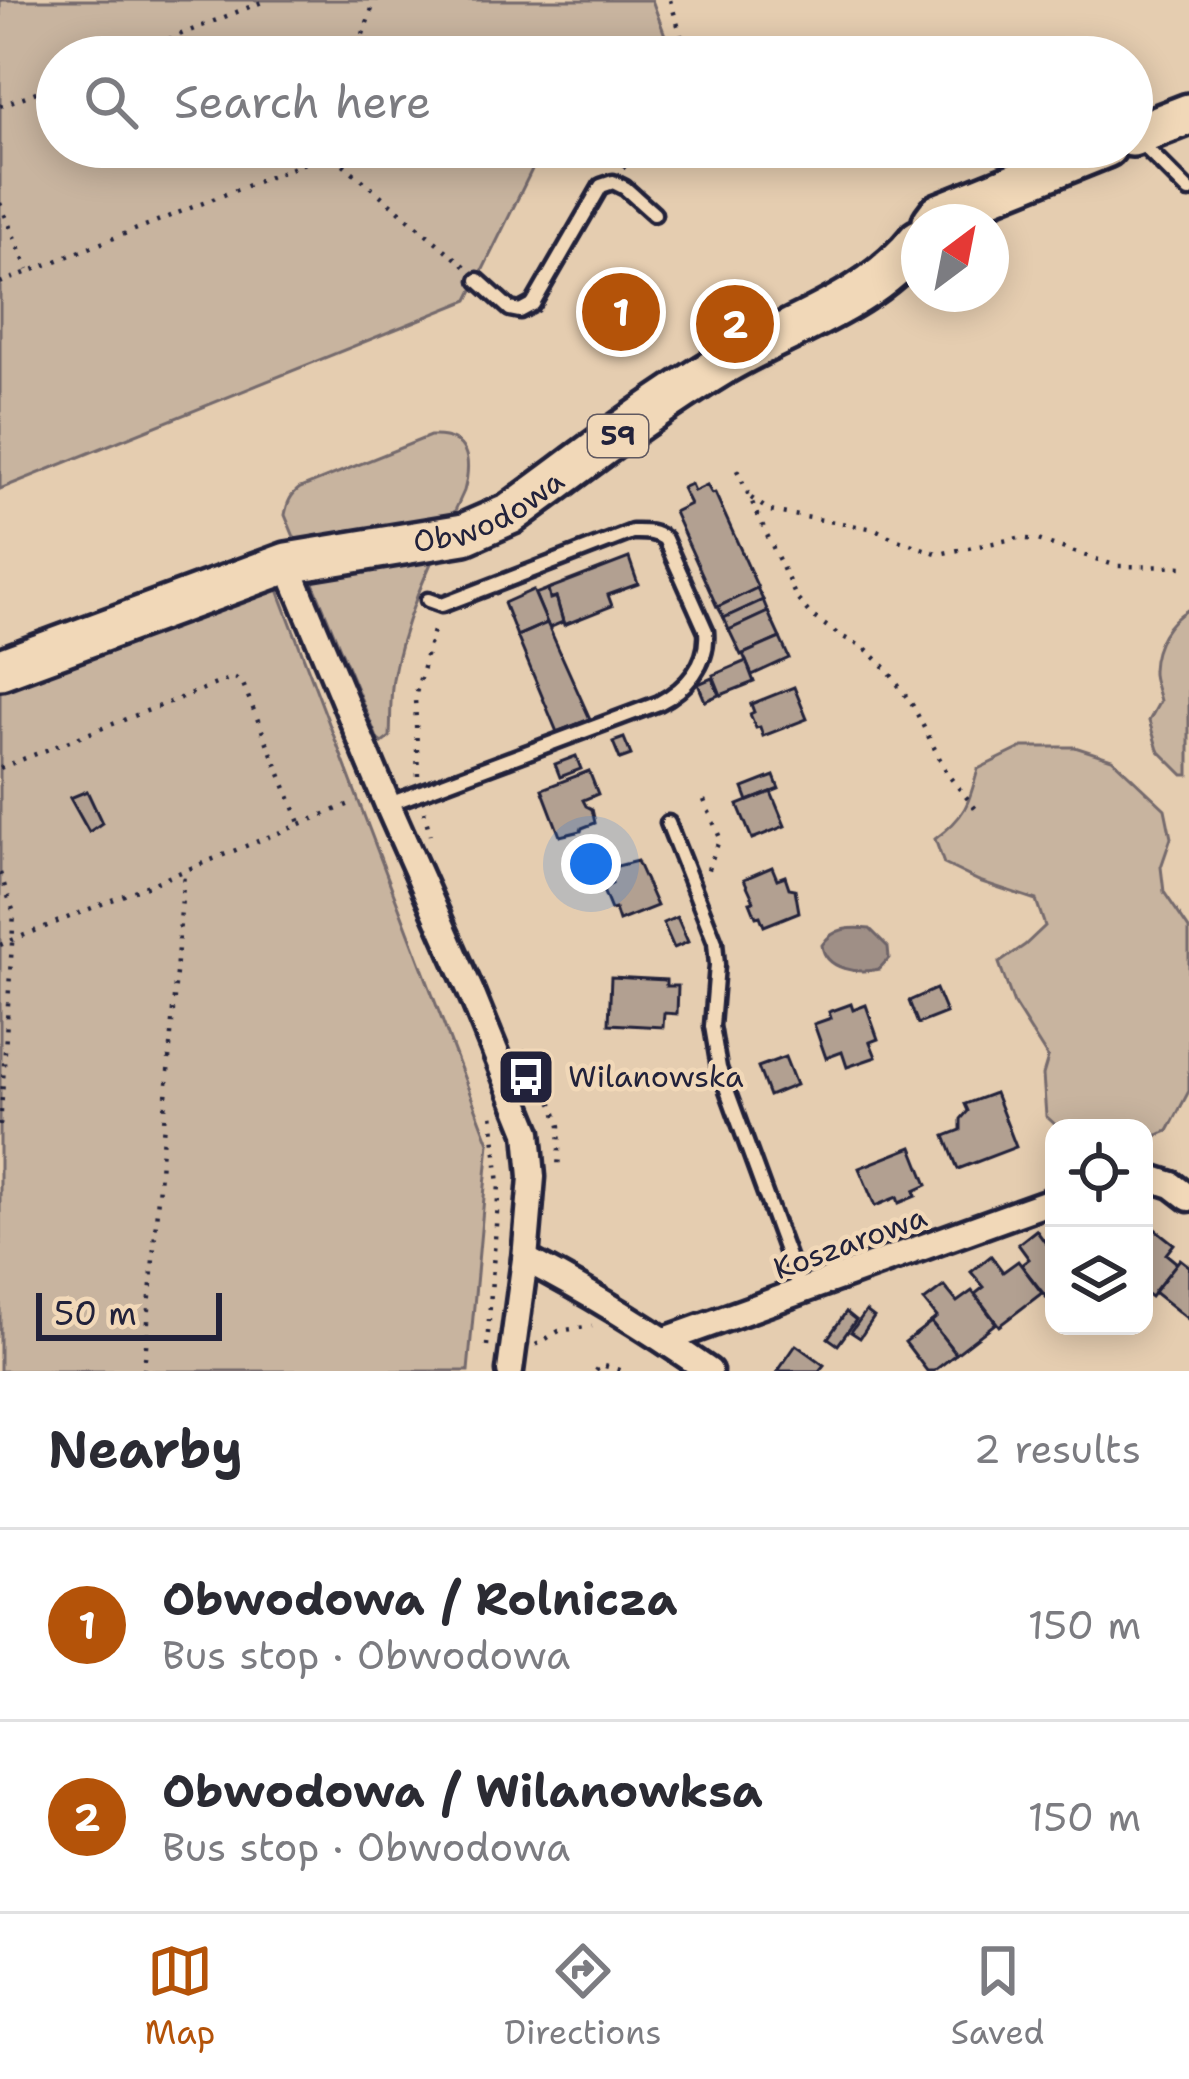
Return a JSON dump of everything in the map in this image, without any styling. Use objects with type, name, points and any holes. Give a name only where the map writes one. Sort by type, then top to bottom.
[{"type":"main road","points":[[1153,128],[1189,114]]},
{"type":"main road","points":[[965,204],[1054,168]]},
{"type":"main road","name":"Obwodowa","points":[[0,669],[287,562],[441,539],[489,525],[719,367],[857,296],[901,262]]},
{"type":"street","points":[[287,562],[528,1132],[532,1177],[510,1371]]},
{"type":"street","points":[[1153,1179],[1189,1198]]},
{"type":"street","name":"Koszarowa","points":[[665,1340],[1045,1203]]},
{"type":"street","points":[[525,1259],[572,1283],[709,1371]]},
{"type":"lane","points":[[1153,163],[1189,191]]},
{"type":"lane","points":[[478,280],[510,309],[520,311],[533,304],[601,186],[613,182],[625,188],[654,214]]},
{"type":"lane","points":[[388,805],[682,692],[708,645],[664,539],[647,532],[632,532],[435,603]]},
{"type":"lane","points":[[668,823],[715,942],[712,1026],[719,1068],[801,1292]]},
{"type":"path","points":[[177,36],[267,0]]},
{"type":"path","points":[[362,36],[375,0]]},
{"type":"path","points":[[670,0],[681,36]]},
{"type":"path","points":[[0,106],[36,91]]},
{"type":"path","points":[[0,283],[286,168]]},
{"type":"path","points":[[351,168],[478,280]]},
{"type":"path","points":[[613,182],[622,168]]},
{"type":"path","points":[[0,203],[29,272]]},
{"type":"path","points":[[737,470],[797,599],[811,615],[865,648],[886,668],[913,706],[948,775],[976,809]]},
{"type":"path","points":[[751,498],[770,511],[875,529],[939,554],[1018,538],[1117,566],[1189,567]]},
{"type":"path","points":[[430,838],[420,791],[415,697],[435,603]]},
{"type":"path","points":[[0,768],[234,677],[243,684],[301,825]]},
{"type":"path","points":[[704,800],[720,838],[705,881]]},
{"type":"path","points":[[0,945],[350,804]]},
{"type":"path","points":[[0,873],[14,913],[0,1127]]},
{"type":"path","points":[[144,1371],[184,873]]},
{"type":"path","points":[[518,1038],[560,1126],[557,1181]]},
{"type":"path","points":[[486,1348],[499,1185],[490,1106]]},
{"type":"path","points":[[534,1332],[530,1350],[559,1331],[598,1326]]},
{"type":"path","points":[[596,1371],[601,1365],[623,1371]]},
{"type":"shaded area","points":[[0,0],[652,0],[665,36],[36,36],[36,168],[533,168],[468,300],[0,489]]},
{"type":"shaded area","points":[[430,436],[460,444],[467,459],[466,480],[405,630],[393,679],[390,737],[382,743],[285,515],[300,488]]},
{"type":"shaded area","points":[[264,553],[489,1143],[468,1371],[0,1371],[0,661]]},
{"type":"shaded area","points":[[1189,609],[1189,775],[1183,775],[1158,750],[1149,721],[1160,701],[1153,674],[1159,642]]},
{"type":"shaded area","points":[[1023,747],[1075,747],[1112,759],[1165,809],[1171,838],[1161,867],[1164,892],[1189,929],[1189,1091],[1168,1131],[1153,1137],[1153,1119],[1046,1116],[1043,1075],[1048,1058],[1014,1004],[999,963],[1045,926],[1036,900],[944,864],[935,839],[964,809],[978,769]]},
{"type":"shaded area","points":[[870,929],[888,947],[889,958],[879,969],[844,968],[824,953],[822,945],[837,932]]},
{"type":"building","points":[[691,484],[694,491],[707,485],[715,493],[758,588],[717,607],[674,512],[690,504],[682,488]]},
{"type":"building","points":[[629,558],[638,584],[608,595],[612,606],[564,625],[556,597],[550,599],[548,589]]},
{"type":"building","points":[[757,588],[763,600],[724,618],[718,607]]},
{"type":"building","points":[[548,589],[550,599],[556,597],[563,622],[549,628],[535,594]]},
{"type":"building","points":[[533,590],[547,623],[517,636],[504,603]]},
{"type":"building","points":[[763,600],[768,612],[729,630],[724,618]]},
{"type":"building","points":[[768,612],[780,638],[741,655],[729,630]]},
{"type":"building","points":[[547,623],[590,719],[557,732],[517,636]]},
{"type":"building","points":[[780,638],[789,658],[752,675],[743,654]]},
{"type":"building","points":[[746,661],[754,682],[721,695],[713,675]]},
{"type":"building","points":[[712,678],[719,695],[705,701],[698,684]]},
{"type":"building","points":[[794,687],[807,719],[763,736],[750,714],[754,712],[751,704]]},
{"type":"building","points":[[624,738],[631,755],[620,759],[613,742]]},
{"type":"building","points":[[576,756],[581,769],[560,777],[555,764]]},
{"type":"building","points":[[589,771],[598,794],[583,800],[592,809],[595,823],[560,836],[542,789]]},
{"type":"building","points":[[774,776],[779,789],[748,801],[743,788]]},
{"type":"building","points":[[87,791],[102,823],[89,832],[70,798]]},
{"type":"building","points":[[771,792],[785,826],[752,839],[738,805]]},
{"type":"building","points":[[637,861],[657,906],[619,921],[602,888],[612,884],[608,872],[613,867]]},
{"type":"building","points":[[772,867],[777,879],[785,876],[789,888],[795,889],[799,912],[764,926],[760,916],[756,917],[744,879]]},
{"type":"building","points":[[677,917],[688,942],[674,948],[663,923]]},
{"type":"building","points":[[611,977],[666,980],[666,986],[678,986],[677,1014],[664,1013],[663,1027],[609,1024]]},
{"type":"building","points":[[936,989],[946,1013],[918,1024],[909,1001]]},
{"type":"building","points":[[851,1004],[853,1010],[866,1005],[878,1039],[870,1042],[876,1057],[847,1067],[842,1052],[826,1058],[814,1024]]},
{"type":"building","points":[[785,1057],[796,1085],[769,1096],[758,1067]]},
{"type":"building","points":[[995,1093],[1016,1147],[958,1169],[945,1136],[961,1130],[961,1119],[968,1111],[965,1104]]},
{"type":"building","points":[[912,1147],[927,1185],[899,1203],[897,1197],[875,1206],[859,1168]]},
{"type":"building","points":[[1036,1230],[1045,1242],[1045,1296],[1021,1265],[1029,1259],[1018,1244]]},
{"type":"building","points":[[1153,1232],[1174,1244],[1166,1254],[1177,1263],[1153,1294]]},
{"type":"building","points":[[991,1256],[1003,1272],[1018,1261],[1042,1293],[999,1326],[975,1294],[984,1287],[971,1272]]},
{"type":"building","points":[[1180,1259],[1189,1266],[1189,1320],[1154,1292]]},
{"type":"building","points":[[944,1286],[957,1302],[972,1291],[996,1323],[956,1354],[931,1322],[937,1317],[924,1301]]},
{"type":"building","points":[[866,1311],[874,1317],[860,1338],[851,1332]]},
{"type":"building","points":[[846,1312],[856,1320],[838,1345],[828,1338]]},
{"type":"building","points":[[931,1322],[956,1354],[927,1371],[905,1342]]},
{"type":"building","points":[[796,1345],[824,1365],[819,1371],[778,1371]]},
{"type":"place","name":"Obwodowa / Rolnicza","points":[[621,312]]},
{"type":"place","name":"Obwodowa / Wilanowksa","points":[[735,324]]},
{"type":"place","name":"Wilanowska","points":[[526,1077]]}]
